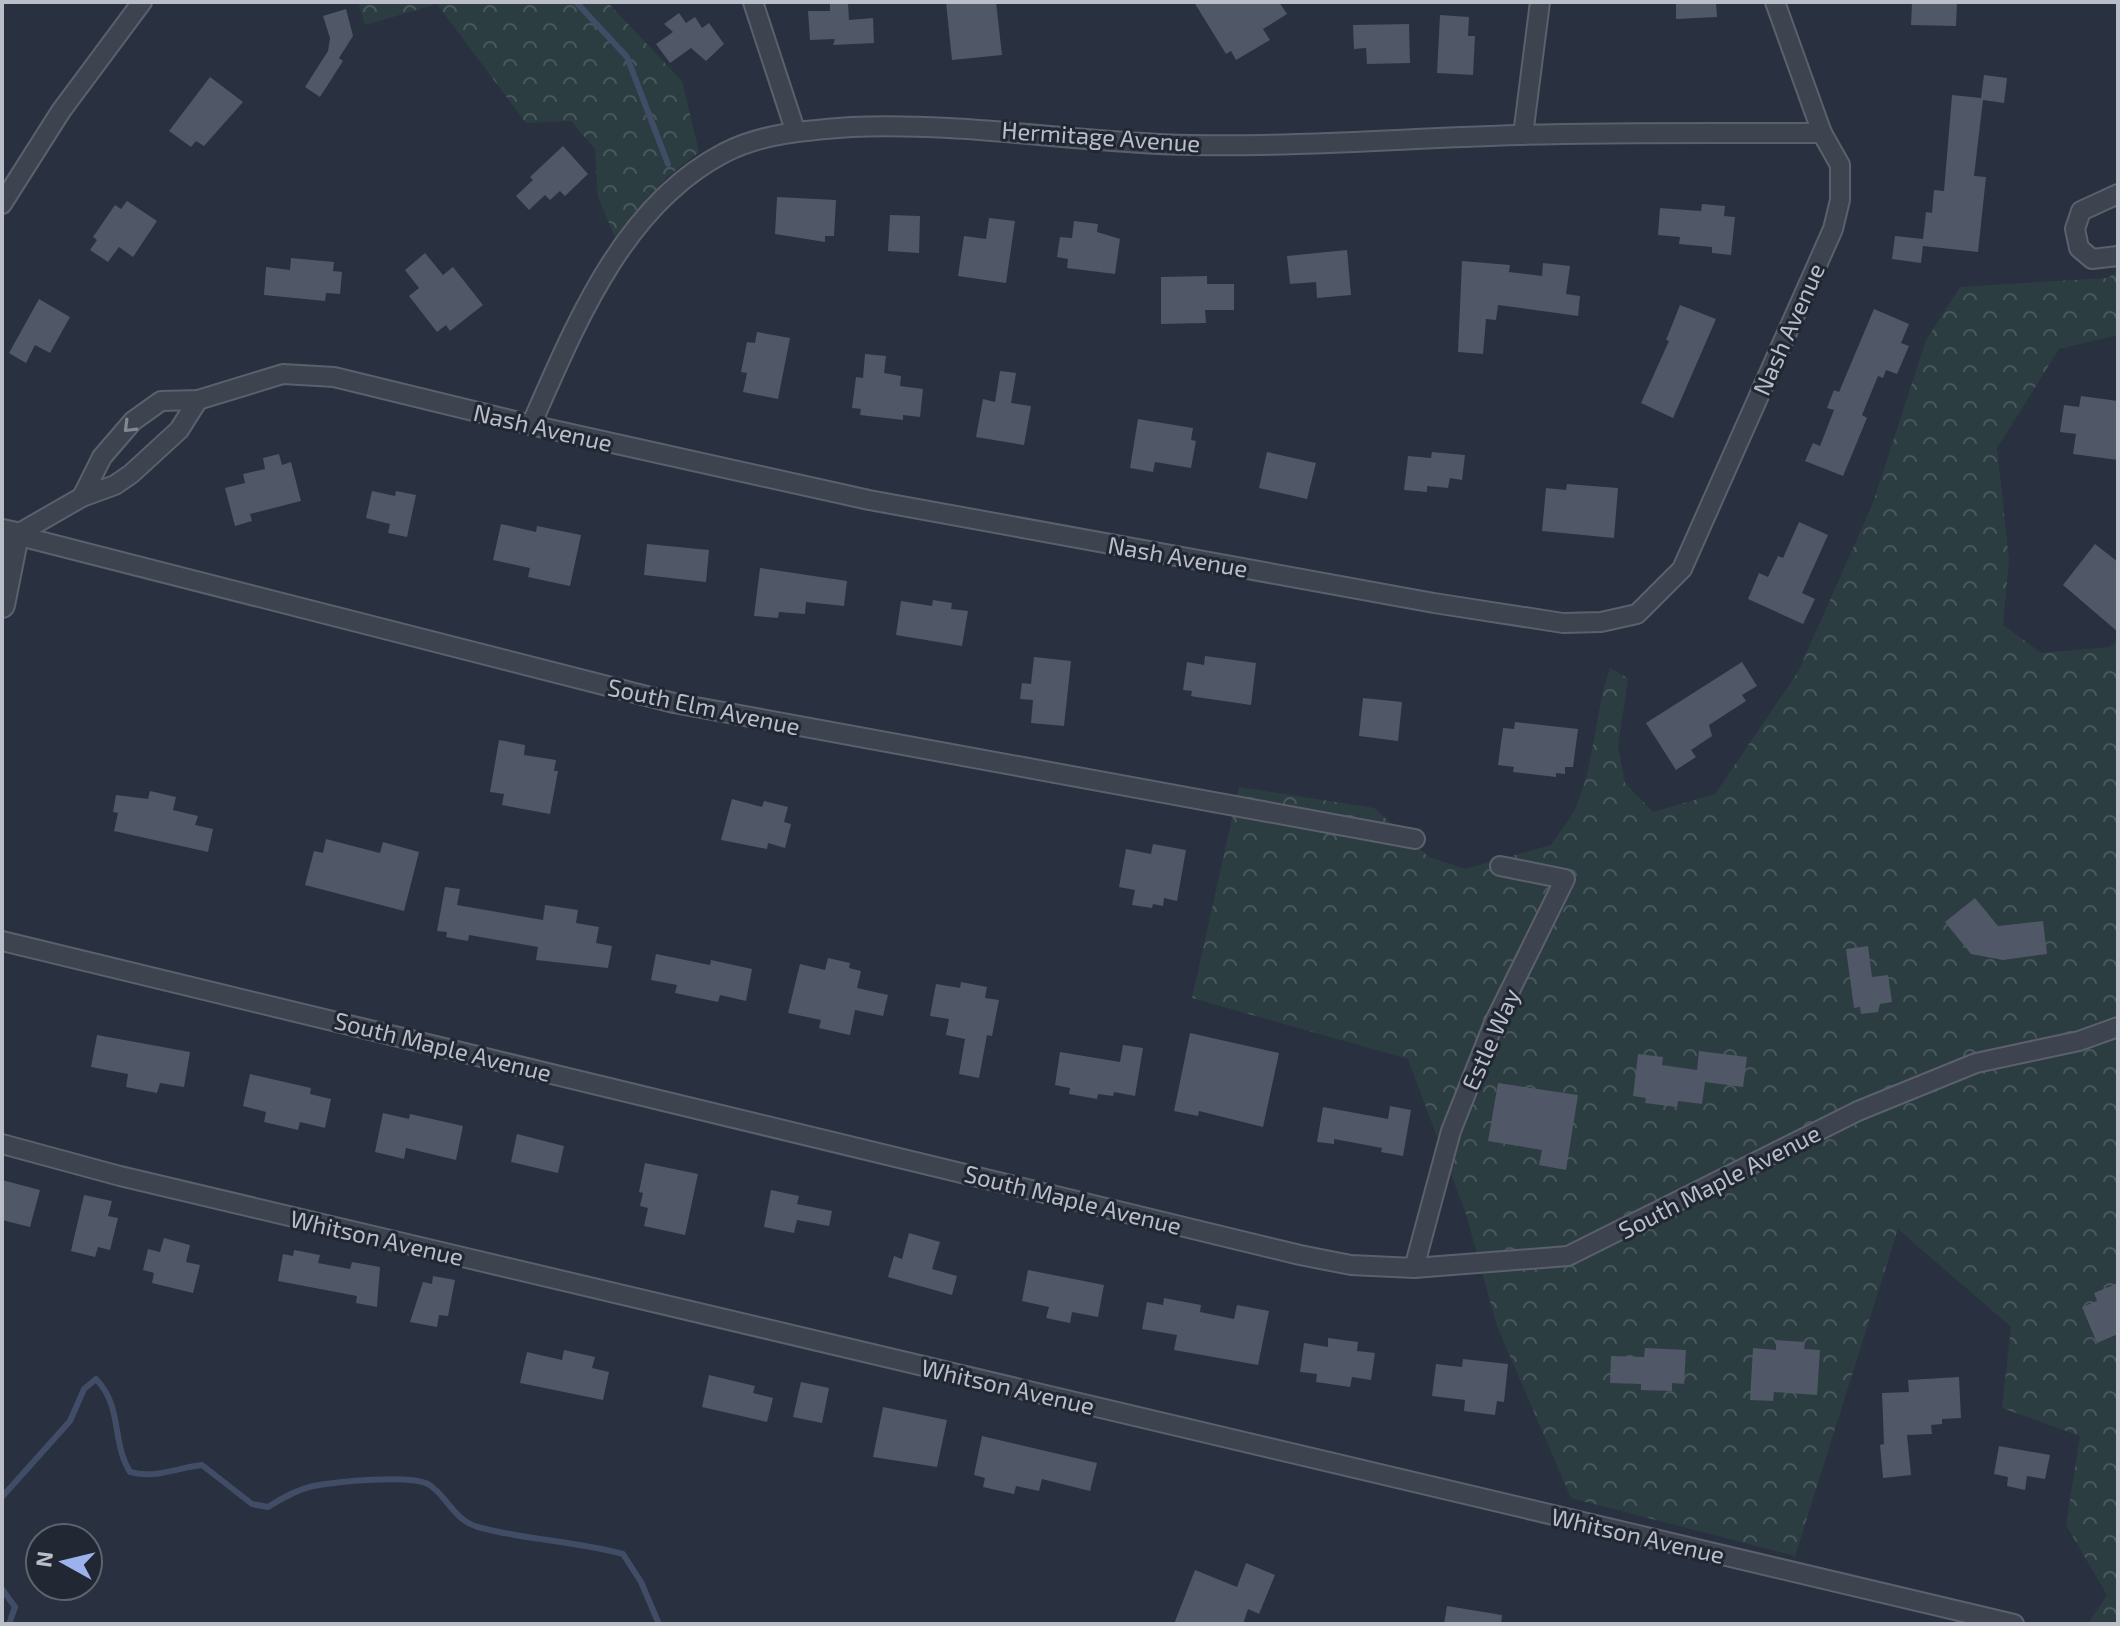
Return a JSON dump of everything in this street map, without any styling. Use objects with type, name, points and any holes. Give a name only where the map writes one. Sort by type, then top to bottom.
[{"type":"street","points":[[2,204],[61,111],[142,2]]},
{"type":"street","points":[[753,2],[795,130]]},
{"type":"street","points":[[1523,135],[1540,2]]},
{"type":"street","name":"Nash Avenue","points":[[82,497],[102,457],[133,421],[161,401],[198,400],[283,374],[334,377],[531,425],[869,500],[1434,603],[1563,623],[1637,614],[1682,569],[1833,229],[1840,200],[1840,165],[1822,133],[1775,2]]},
{"type":"street","name":"Hermitage Avenue","points":[[531,425],[577,322],[628,238],[674,188],[725,152],[795,130],[886,126],[976,128],[1190,145],[1523,135],[1822,133]]},
{"type":"street","points":[[2118,194],[2081,211],[2075,229],[2079,248],[2092,259],[2118,256]]},
{"type":"street","points":[[2,605],[9,533],[82,497],[115,485],[131,474],[179,430],[198,400]]},
{"type":"street","name":"South Elm Avenue","points":[[9,533],[674,703],[1415,839]]},
{"type":"street","name":"Estle Way","points":[[1414,1268],[1451,1131],[1494,1023],[1565,879],[1500,866]]},
{"type":"street","name":"South Maple Avenue","points":[[2,941],[1300,1255],[1351,1265],[1414,1268],[1568,1256],[1858,1111],[1976,1063],[2079,1041],[2118,1027]]},
{"type":"street","name":"Whitson Avenue","points":[[2,1144],[135,1180],[2014,1624]]},
{"type":"green space","points":[[358,2],[607,2],[682,81],[699,152],[666,178],[615,237],[598,197],[595,149],[571,121],[526,123],[437,4],[365,25]]},
{"type":"green space","points":[[2118,272],[2118,335],[2059,349],[1997,448],[2009,560],[2003,625],[2041,653],[2109,647],[2118,640],[2118,1624],[2088,1624],[2107,1595],[2066,1525],[2080,1436],[2002,1408],[2011,1327],[1898,1229],[1795,1556],[1571,1498],[1497,1326],[1466,1214],[1408,1059],[1192,998],[1239,787],[1374,808],[1429,857],[1465,869],[1551,845],[1573,813],[1584,786],[1610,668],[1628,678],[1618,746],[1625,783],[1653,812],[1715,794],[1798,672],[1873,503],[1926,340],[1960,287],[2107,278]]},
{"type":"building","points":[[946,2],[996,2],[1002,55],[952,60]]},
{"type":"building","points":[[1194,2],[1279,2],[1287,14],[1263,29],[1270,40],[1236,60],[1231,51],[1226,54]]},
{"type":"building","points":[[1676,2],[1716,2],[1717,17],[1676,19]]},
{"type":"building","points":[[1912,2],[1957,2],[1956,26],[1911,25]]},
{"type":"building","points":[[848,3],[849,20],[873,18],[874,43],[833,45],[835,39],[810,40],[808,11],[830,11],[830,4]]},
{"type":"building","points":[[346,9],[353,36],[339,58],[343,61],[320,97],[305,87],[328,51],[330,38],[323,16]]},
{"type":"building","points":[[679,13],[686,23],[695,17],[702,28],[709,23],[724,44],[706,61],[691,48],[670,63],[656,44],[673,32],[664,24]]},
{"type":"building","points":[[1440,15],[1469,17],[1468,36],[1475,36],[1473,75],[1437,73]]},
{"type":"building","points":[[1409,24],[1410,63],[1367,64],[1366,48],[1354,49],[1353,25]]},
{"type":"building","points":[[1984,75],[2007,78],[2004,103],[1983,100],[1974,176],[1986,177],[1978,252],[1923,246],[1921,263],[1892,259],[1895,236],[1923,239],[1926,212],[1932,213],[1934,190],[1944,191],[1952,95],[1981,98]]},
{"type":"building","points":[[210,77],[243,102],[204,146],[196,141],[191,147],[169,131]]},
{"type":"building","points":[[563,146],[588,174],[565,196],[560,191],[550,200],[545,195],[529,210],[516,196],[533,180],[530,177]]},
{"type":"building","points":[[777,197],[836,200],[834,236],[825,236],[825,242],[775,234]]},
{"type":"building","points":[[127,201],[157,221],[133,257],[119,247],[108,262],[90,250],[97,240],[93,237],[115,205],[121,209]]},
{"type":"building","points":[[1702,204],[1725,206],[1724,216],[1735,217],[1731,255],[1712,253],[1712,247],[1679,244],[1680,237],[1658,235],[1660,208],[1701,211]]},
{"type":"building","points":[[890,215],[920,216],[919,253],[888,251]]},
{"type":"building","points":[[989,218],[1015,221],[1006,283],[958,276],[964,236],[986,239]]},
{"type":"building","points":[[1074,221],[1098,224],[1097,232],[1120,239],[1115,274],[1067,268],[1068,259],[1057,257],[1060,237],[1072,238]]},
{"type":"building","points":[[1347,250],[1351,295],[1317,298],[1316,282],[1290,284],[1287,256]]},
{"type":"building","points":[[425,253],[443,275],[453,267],[483,305],[450,331],[446,325],[437,332],[409,296],[419,288],[405,270]]},
{"type":"building","points":[[291,258],[334,262],[333,271],[342,272],[340,294],[326,293],[325,301],[264,295],[266,267],[290,270]]},
{"type":"building","points":[[1462,261],[1510,265],[1509,272],[1542,276],[1543,263],[1570,266],[1566,294],[1580,296],[1578,316],[1498,305],[1496,320],[1486,319],[1483,354],[1458,352]]},
{"type":"building","points":[[1207,276],[1207,284],[1234,284],[1234,310],[1205,310],[1206,323],[1161,324],[1161,277]]},
{"type":"building","points":[[39,299],[70,317],[50,353],[35,345],[26,363],[9,353]]},
{"type":"building","points":[[1680,305],[1716,319],[1673,418],[1641,403],[1669,341],[1666,340]]},
{"type":"building","points":[[1874,309],[1909,324],[1901,343],[1909,346],[1897,374],[1886,370],[1883,378],[1878,376],[1862,415],[1867,418],[1843,476],[1805,461],[1813,443],[1820,446],[1834,410],[1827,408],[1834,390],[1839,392]]},
{"type":"building","points":[[757,332],[790,338],[778,399],[743,392],[747,373],[741,372],[747,342],[755,343]]},
{"type":"building","points":[[865,354],[886,356],[884,373],[901,376],[900,386],[923,389],[920,417],[903,415],[903,420],[860,415],[861,409],[852,408],[856,377],[863,378]]},
{"type":"building","points":[[1000,371],[1016,373],[1011,403],[1031,406],[1024,445],[976,437],[983,399],[995,402]]},
{"type":"building","points":[[2081,396],[2118,401],[2118,460],[2073,454],[2076,434],[2060,432],[2064,405],[2079,407]]},
{"type":"building","points":[[1138,419],[1193,428],[1191,440],[1196,441],[1191,468],[1155,462],[1153,472],[1130,468]]},
{"type":"building","points":[[1267,452],[1316,463],[1307,499],[1259,488]]},
{"type":"building","points":[[1432,452],[1465,455],[1462,480],[1450,478],[1448,488],[1427,486],[1427,492],[1404,490],[1408,456],[1431,458]]},
{"type":"building","points":[[279,454],[282,465],[291,462],[301,501],[250,514],[252,521],[235,526],[225,488],[245,483],[243,474],[265,469],[263,458]]},
{"type":"building","points":[[1567,484],[1618,488],[1614,538],[1542,531],[1546,488],[1566,490]]},
{"type":"building","points":[[372,491],[395,496],[396,491],[416,495],[407,537],[388,533],[390,524],[366,518]]},
{"type":"building","points":[[1799,522],[1828,535],[1802,593],[1815,599],[1803,624],[1748,599],[1759,573],[1768,577],[1778,556],[1783,558]]},
{"type":"building","points":[[501,524],[536,532],[537,526],[581,535],[570,586],[528,577],[530,568],[493,560]]},
{"type":"building","points":[[647,544],[709,550],[706,582],[644,575]]},
{"type":"building","points":[[2095,544],[2118,562],[2118,632],[2063,585]]},
{"type":"building","points":[[760,568],[847,581],[844,606],[806,602],[805,614],[779,612],[778,618],[754,616]]},
{"type":"building","points":[[933,600],[952,603],[951,609],[968,611],[962,646],[896,635],[901,601],[932,606]]},
{"type":"building","points":[[1205,656],[1256,663],[1251,705],[1191,696],[1192,691],[1183,690],[1187,662],[1204,665]]},
{"type":"building","points":[[1034,657],[1071,661],[1064,726],[1031,723],[1033,700],[1020,699],[1022,683],[1031,684]]},
{"type":"building","points":[[1742,662],[1757,686],[1742,695],[1746,701],[1709,725],[1712,736],[1691,750],[1696,757],[1676,770],[1646,723]]},
{"type":"building","points":[[1363,698],[1402,702],[1398,741],[1359,736]]},
{"type":"building","points":[[1515,722],[1578,729],[1573,767],[1565,767],[1565,774],[1556,773],[1556,777],[1513,772],[1514,767],[1498,765],[1503,728],[1514,729]]},
{"type":"building","points":[[499,740],[525,745],[524,755],[556,760],[554,771],[558,771],[550,814],[502,805],[504,794],[490,792]]},
{"type":"building","points":[[150,791],[176,797],[173,810],[198,816],[195,825],[213,829],[208,852],[114,831],[118,813],[113,812],[116,795],[148,799]]},
{"type":"building","points":[[732,799],[762,807],[764,801],[788,807],[784,822],[791,824],[785,848],[768,843],[767,849],[721,840]]},
{"type":"building","points":[[326,839],[380,853],[383,842],[419,852],[404,911],[305,885],[314,851],[323,853]]},
{"type":"building","points":[[1153,844],[1186,850],[1177,901],[1164,898],[1163,906],[1153,904],[1152,908],[1132,905],[1135,890],[1119,887],[1126,849],[1151,854]]},
{"type":"building","points":[[445,887],[460,889],[457,905],[543,920],[545,905],[578,910],[576,923],[599,927],[596,943],[612,946],[608,968],[536,960],[538,947],[469,935],[468,941],[446,937],[447,932],[437,931]]},
{"type":"building","points":[[1975,898],[1998,926],[2043,921],[2047,954],[2003,960],[1971,954],[1945,922]]},
{"type":"building","points":[[1868,946],[1872,977],[1888,975],[1892,1002],[1880,1004],[1878,1012],[1861,1014],[1860,1007],[1854,1008],[1846,949]]},
{"type":"building","points":[[656,954],[710,965],[711,960],[752,969],[746,1001],[720,995],[718,1002],[675,993],[677,985],[651,980]]},
{"type":"building","points":[[828,958],[850,963],[849,968],[861,971],[857,988],[888,995],[883,1016],[855,1010],[850,1035],[819,1028],[821,1020],[788,1013],[800,964],[825,970]]},
{"type":"building","points":[[961,982],[987,987],[985,998],[999,1000],[992,1036],[987,1035],[979,1078],[959,1074],[965,1039],[946,1035],[949,1019],[930,1016],[936,984],[960,988]]},
{"type":"building","points":[[1190,1033],[1279,1053],[1263,1127],[1199,1111],[1198,1116],[1174,1111]]},
{"type":"building","points":[[97,1035],[190,1052],[184,1087],[160,1083],[157,1093],[126,1087],[128,1074],[91,1067]]},
{"type":"building","points":[[1123,1045],[1143,1048],[1135,1096],[1114,1092],[1113,1096],[1098,1094],[1097,1099],[1069,1094],[1070,1088],[1055,1085],[1060,1052],[1120,1062]]},
{"type":"building","points":[[1699,1051],[1747,1057],[1743,1087],[1705,1082],[1702,1104],[1678,1101],[1677,1107],[1645,1103],[1646,1098],[1633,1096],[1638,1054],[1663,1057],[1662,1065],[1697,1070]]},
{"type":"building","points":[[250,1074],[311,1088],[310,1094],[331,1099],[325,1128],[300,1122],[298,1130],[264,1122],[266,1112],[243,1106]]},
{"type":"building","points":[[1498,1083],[1578,1095],[1566,1170],[1539,1165],[1542,1150],[1488,1141]]},
{"type":"building","points":[[1390,1106],[1411,1110],[1403,1156],[1381,1152],[1382,1148],[1334,1139],[1334,1144],[1317,1142],[1323,1107],[1388,1119]]},
{"type":"building","points":[[383,1113],[409,1119],[410,1114],[463,1126],[456,1160],[406,1148],[404,1159],[375,1152]]},
{"type":"building","points":[[517,1134],[564,1146],[558,1173],[511,1162]]},
{"type":"building","points":[[645,1163],[698,1174],[685,1235],[644,1226],[648,1208],[640,1206],[643,1193],[639,1192]]},
{"type":"building","points":[[2,1180],[40,1190],[30,1227],[2,1220]]},
{"type":"building","points":[[771,1190],[799,1196],[797,1204],[832,1211],[829,1226],[797,1220],[794,1233],[764,1227]]},
{"type":"building","points":[[84,1195],[112,1201],[108,1216],[118,1218],[110,1250],[98,1247],[95,1257],[71,1251]]},
{"type":"building","points":[[909,1233],[940,1242],[932,1269],[957,1276],[952,1295],[888,1277],[894,1256],[902,1259]]},
{"type":"building","points":[[164,1238],[190,1245],[186,1262],[200,1265],[193,1293],[152,1283],[154,1273],[143,1270],[148,1249],[160,1252]]},
{"type":"building","points":[[294,1250],[320,1255],[318,1263],[350,1269],[352,1262],[380,1267],[377,1307],[356,1303],[357,1296],[278,1281],[283,1254],[293,1256]]},
{"type":"building","points":[[1028,1270],[1104,1285],[1098,1317],[1072,1312],[1070,1323],[1046,1318],[1049,1307],[1022,1301]]},
{"type":"building","points":[[433,1276],[455,1280],[448,1316],[439,1315],[437,1327],[410,1322],[423,1282],[432,1284]]},
{"type":"building","points":[[2118,1283],[2118,1334],[2097,1343],[2082,1307],[2097,1301],[2094,1293]]},
{"type":"building","points":[[1164,1298],[1201,1305],[1200,1312],[1234,1319],[1237,1305],[1269,1311],[1258,1365],[1174,1350],[1177,1335],[1142,1329],[1147,1302],[1163,1305]]},
{"type":"building","points":[[1328,1338],[1358,1342],[1357,1351],[1375,1353],[1371,1380],[1352,1377],[1350,1387],[1316,1382],[1317,1374],[1300,1372],[1304,1343],[1328,1347]]},
{"type":"building","points":[[1776,1340],[1805,1342],[1804,1349],[1820,1350],[1817,1395],[1774,1392],[1773,1401],[1750,1400],[1753,1348],[1776,1350]]},
{"type":"building","points":[[1645,1348],[1686,1350],[1684,1384],[1672,1383],[1672,1391],[1641,1390],[1641,1384],[1610,1383],[1611,1356],[1644,1357]]},
{"type":"building","points":[[564,1350],[595,1357],[592,1368],[609,1372],[603,1400],[520,1383],[527,1352],[562,1360]]},
{"type":"building","points":[[1463,1359],[1508,1364],[1504,1402],[1497,1401],[1495,1415],[1464,1411],[1465,1400],[1432,1396],[1436,1364],[1462,1367]]},
{"type":"building","points":[[709,1375],[755,1386],[753,1393],[773,1398],[767,1422],[702,1407]]},
{"type":"building","points":[[1959,1377],[1961,1418],[1942,1419],[1942,1424],[1931,1425],[1932,1434],[1907,1435],[1911,1475],[1883,1478],[1880,1445],[1884,1444],[1882,1393],[1909,1392],[1908,1380]]},
{"type":"building","points":[[801,1382],[829,1388],[822,1423],[793,1417]]},
{"type":"building","points":[[883,1407],[947,1420],[937,1467],[873,1457]]},
{"type":"building","points":[[982,1436],[1097,1463],[1090,1491],[1042,1479],[1039,1491],[1016,1486],[1014,1494],[983,1487],[985,1478],[974,1475]]},
{"type":"building","points":[[1999,1446],[2050,1455],[2045,1479],[2027,1476],[2025,1490],[2007,1486],[2008,1477],[1994,1474]]},
{"type":"building","points":[[1246,1563],[1275,1575],[1259,1614],[1248,1609],[1243,1624],[1174,1624],[1195,1570],[1237,1587]]},
{"type":"building","points":[[1447,1606],[1502,1615],[1501,1624],[1444,1624]]},
{"type":"waterway","points":[[576,2],[627,57],[668,164]]},
{"type":"waterway","points":[[2,1497],[70,1421],[84,1389],[96,1379],[110,1401],[120,1448],[130,1472],[158,1474],[202,1465],[252,1504],[268,1507],[313,1486],[372,1480],[419,1481],[434,1488],[469,1524],[623,1554],[641,1582],[659,1624]]},
{"type":"waterway","points":[[2,1589],[15,1607],[9,1624]]}]
